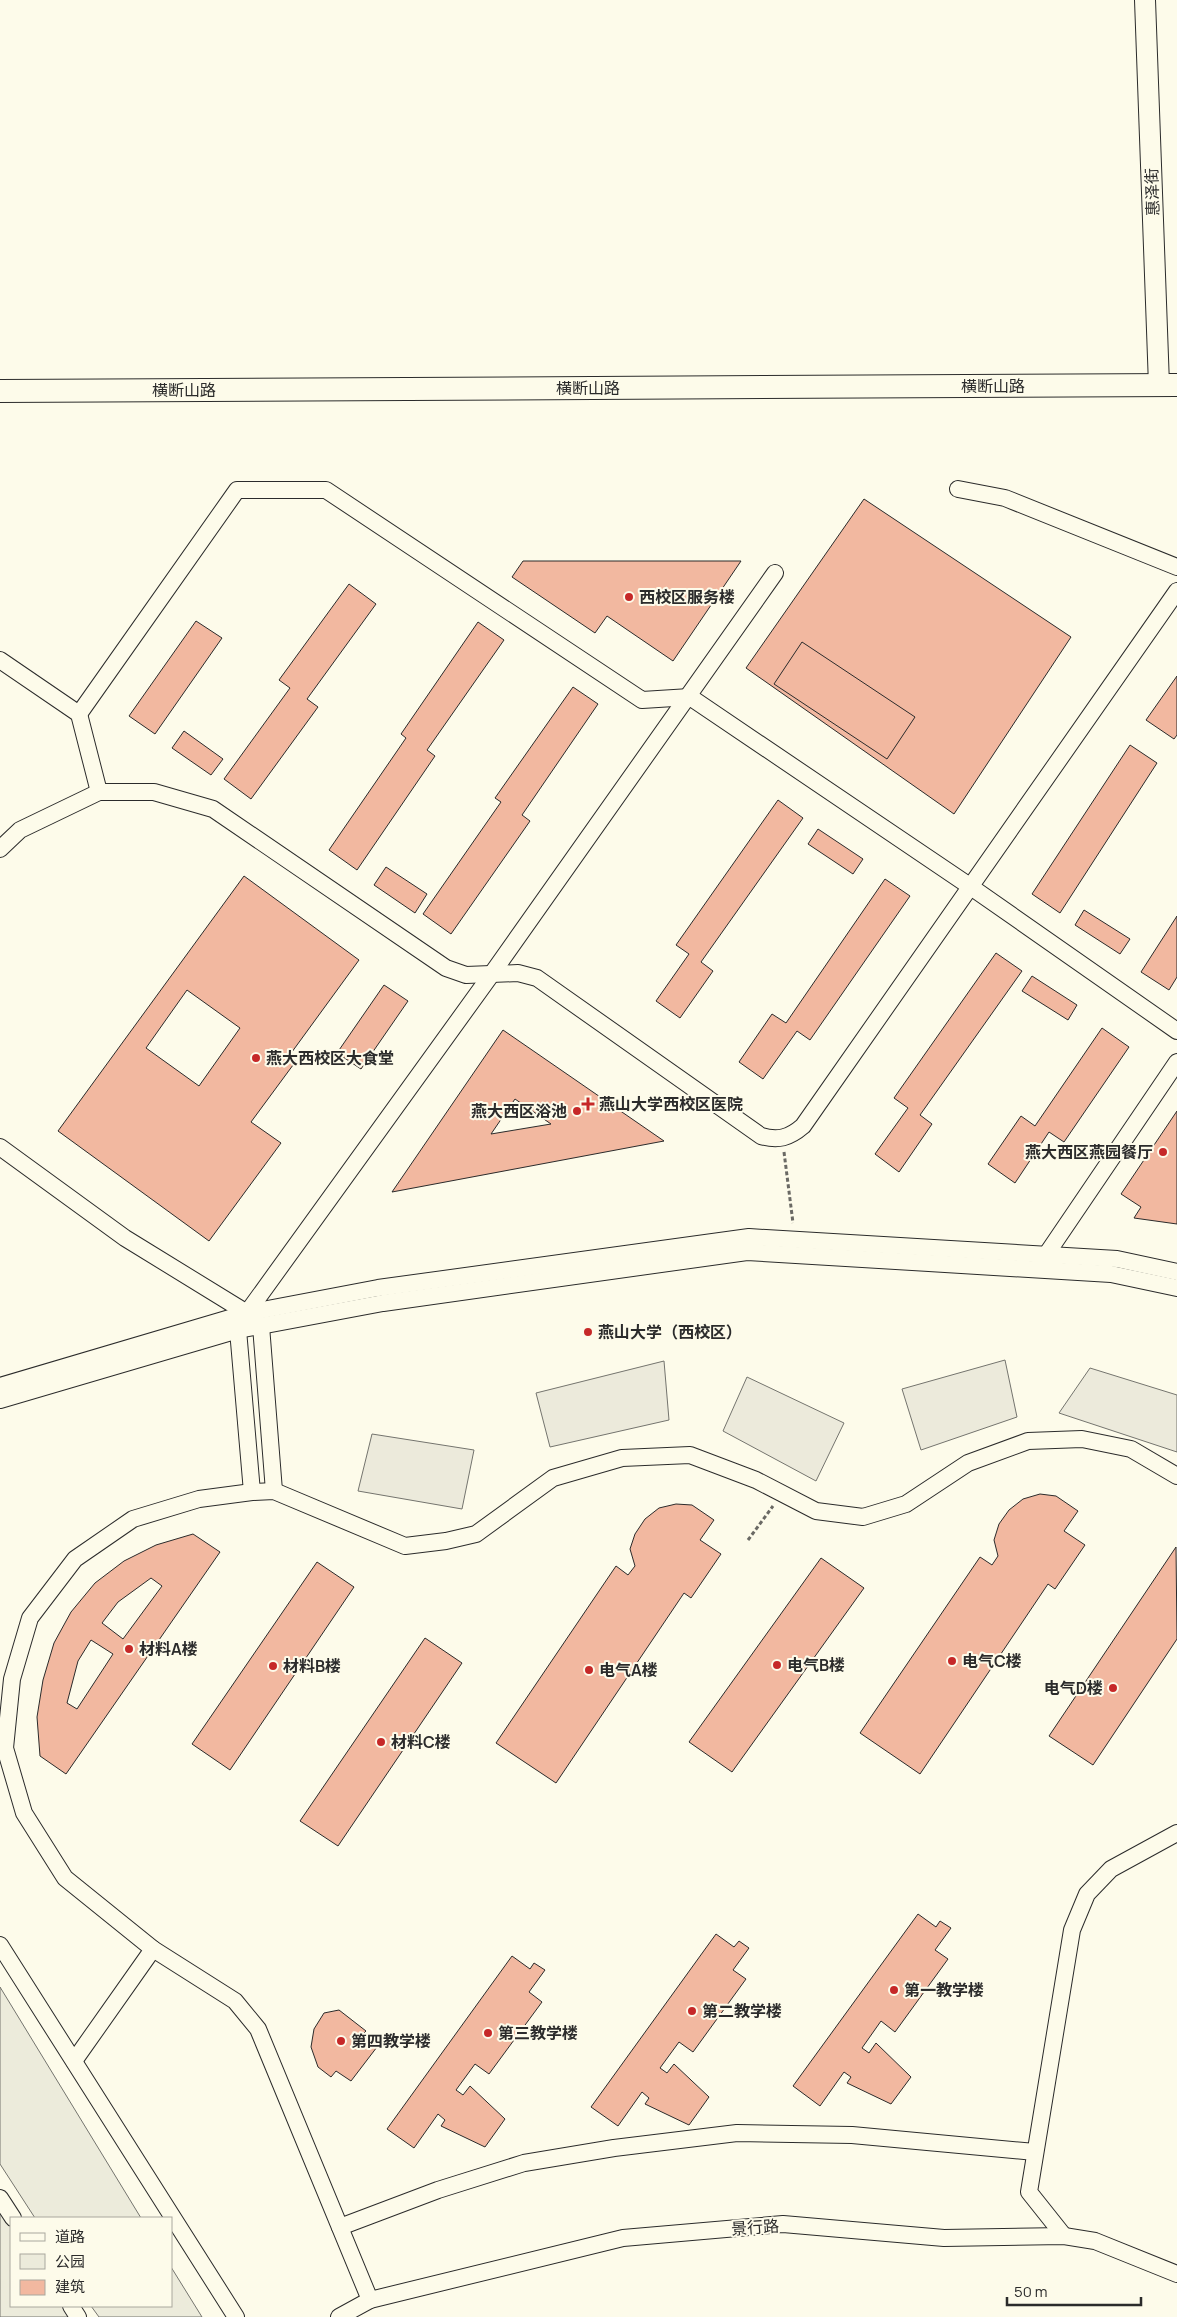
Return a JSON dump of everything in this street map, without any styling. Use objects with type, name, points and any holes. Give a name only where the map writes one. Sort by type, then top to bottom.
[{"type":"main road","name":"横断山路","points":[[0,391],[1168,385]]},
{"type":"street","name":"惠泽街","points":[[1145,0],[1168,385]]},
{"type":"street","points":[[79,714],[237,490],[326,490],[642,700],[690,697],[971,887],[1177,1031]]},
{"type":"street","points":[[958,490],[1005,498],[1177,567]]},
{"type":"street","points":[[252,1492],[238,1330],[690,697],[775,573]]},
{"type":"street","points":[[0,849],[20,830],[99,792],[154,792],[213,809],[446,968],[466,975],[492,976],[518,973],[537,978],[761,1136],[771,1139],[783,1139],[803,1126],[1177,591]]},
{"type":"street","points":[[0,660],[79,714],[99,792]]},
{"type":"street","points":[[1046,1262],[1177,1062]]},
{"type":"street","points":[[0,1147],[125,1238],[248,1314],[261,1326],[274,1492]]},
{"type":"street","points":[[0,1386],[248,1314],[378,1288],[749,1237],[1046,1262],[1177,1288]]},
{"type":"street","points":[[0,1400],[238,1330],[384,1303],[747,1252],[1046,1262],[1117,1260],[1177,1272]]},
{"type":"street","points":[[370,2300],[258,2029],[235,2001],[153,1948],[65,1878],[24,1813],[6,1748],[12,1679],[30,1618],[75,1559],[133,1519],[199,1499],[252,1492],[274,1492],[405,1546],[446,1541],[476,1534],[553,1478],[622,1458],[690,1455],[756,1480],[816,1511],[863,1517],[906,1504],[968,1463],[1028,1441],[1082,1439],[1130,1449],[1177,1476]]},
{"type":"street","points":[[1064,2236],[1028,2192],[1072,1930],[1087,1894],[1111,1869],[1177,1833]]},
{"type":"street","points":[[0,1945],[236,2317]]},
{"type":"street","points":[[74,2061],[153,1948]]},
{"type":"street","points":[[340,2227],[438,2190],[524,2164],[614,2148],[736,2133],[852,2135],[1036,2152]]},
{"type":"street","points":[[0,2198],[12,2217]]},
{"type":"street","name":"景行路","points":[[339,2317],[370,2300],[623,2238],[783,2224],[944,2238],[1064,2236],[1096,2241],[1177,2274]]},
{"type":"path","points":[[783,1139],[795,1240]]},
{"type":"path","points":[[748,1540],[783,1494]]},
{"type":"green space","points":[[0,1987],[140,2217],[34,2217],[0,2164]]},
{"type":"green space","points":[[0,2198],[10,2217],[10,2307],[72,2307],[78,2317],[0,2317]]},
{"type":"green space","points":[[172,2269],[202,2317],[99,2317],[92,2307],[172,2307]]},
{"type":"shaded area","points":[[1005,1360],[1017,1417],[921,1450],[902,1389]]},
{"type":"shaded area","points":[[664,1361],[669,1420],[550,1447],[536,1393]]},
{"type":"shaded area","points":[[1090,1368],[1177,1395],[1177,1452],[1059,1413]]},
{"type":"shaded area","points":[[747,1377],[844,1423],[816,1481],[723,1431]]},
{"type":"shaded area","points":[[372,1434],[474,1450],[462,1509],[358,1491]]},
{"type":"building","points":[[864,499],[1071,637],[954,814],[746,668]]},
{"type":"building","name":"西校区服务楼","points":[[523,561],[741,561],[673,661],[607,616],[595,633],[512,577]]},
{"type":"building","points":[[349,584],[376,604],[307,699],[318,707],[251,799],[224,779],[290,688],[279,680]]},
{"type":"building","points":[[196,621],[222,638],[155,734],[129,716]]},
{"type":"building","points":[[478,622],[504,640],[427,750],[435,756],[357,870],[329,850],[406,738],[401,734]]},
{"type":"building","points":[[802,642],[915,717],[887,759],[774,684]]},
{"type":"building","points":[[1177,676],[1177,735],[1174,739],[1146,720]]},
{"type":"building","points":[[573,687],[598,704],[522,815],[530,821],[451,934],[423,914],[501,802],[495,798]]},
{"type":"building","points":[[184,731],[223,759],[211,775],[172,748]]},
{"type":"building","points":[[1130,745],[1157,763],[1060,913],[1032,894]]},
{"type":"building","points":[[778,800],[803,818],[701,962],[713,971],[680,1018],[656,1001],[689,954],[676,945]]},
{"type":"building","points":[[818,829],[863,859],[853,874],[808,844]]},
{"type":"building","points":[[386,867],[427,894],[415,913],[374,885]]},
{"type":"building","name":"燕大西校区大食堂","points":[[244,876],[359,960],[289,1056],[296,1061],[251,1122],[281,1143],[209,1241],[58,1131]],"holes":[[[187,990],[240,1028],[199,1086],[146,1048]]]},
{"type":"building","points":[[885,879],[910,896],[810,1040],[797,1031],[763,1079],[739,1062],[772,1014],[786,1023]]},
{"type":"building","points":[[1084,910],[1130,939],[1120,954],[1075,925]]},
{"type":"building","points":[[1177,916],[1177,977],[1169,990],[1141,972]]},
{"type":"building","points":[[996,953],[1022,971],[920,1115],[932,1124],[899,1172],[875,1154],[908,1108],[894,1098]]},
{"type":"building","points":[[1032,976],[1077,1005],[1068,1020],[1022,991]]},
{"type":"building","points":[[384,985],[408,1001],[361,1069],[337,1053]]},
{"type":"building","points":[[1102,1028],[1129,1047],[1064,1142],[1049,1132],[1015,1183],[988,1164],[1021,1116],[1035,1126]]},
{"type":"building","name":"燕大西区浴池","points":[[503,1030],[664,1141],[392,1192]],"holes":[[[515,1099],[551,1124],[491,1134]]]},
{"type":"building","name":"燕大西区燕园餐厅","points":[[1177,1111],[1177,1224],[1134,1218],[1141,1207],[1121,1194]]},
{"type":"building","name":"电气C楼","points":[[1040,1494],[1056,1496],[1078,1511],[1064,1531],[1085,1545],[1055,1589],[1048,1584],[920,1774],[860,1733],[980,1557],[992,1565],[998,1556],[994,1540],[999,1524],[1009,1510],[1023,1499]]},
{"type":"building","name":"电气A楼","points":[[676,1504],[692,1505],[714,1520],[700,1540],[721,1554],[691,1598],[684,1593],[556,1783],[496,1743],[616,1566],[628,1575],[635,1566],[630,1549],[635,1534],[645,1519],[659,1508]]},
{"type":"building","name":"材料A楼","points":[[193,1534],[220,1552],[66,1774],[40,1756],[37,1717],[43,1680],[54,1643],[71,1612],[95,1583],[124,1561],[156,1545]],"holes":[[[151,1578],[162,1586],[123,1639],[102,1623],[118,1602]],[[91,1640],[113,1654],[77,1709],[67,1703],[78,1661]]]},
{"type":"building","name":"电气D楼","points":[[1176,1547],[1177,1639],[1093,1765],[1049,1736]]},
{"type":"building","name":"电气B楼","points":[[821,1558],[864,1588],[732,1772],[689,1742]]},
{"type":"building","name":"材料B楼","points":[[317,1562],[354,1587],[230,1770],[192,1744]]},
{"type":"building","name":"材料C楼","points":[[425,1638],[462,1663],[338,1846],[300,1821]]},
{"type":"building","name":"第一教学楼","points":[[918,1914],[936,1927],[940,1921],[951,1928],[935,1950],[948,1959],[895,2032],[881,2021],[862,2048],[869,2053],[876,2043],[911,2077],[891,2104],[847,2083],[851,2077],[844,2072],[820,2106],[793,2086]]},
{"type":"building","name":"第二教学楼","points":[[716,1934],[734,1947],[739,1941],[749,1948],[733,1970],[746,1979],[693,2052],[679,2042],[660,2068],[667,2073],[674,2064],[709,2097],[689,2125],[645,2104],[649,2098],[642,2092],[618,2126],[591,2107]]},
{"type":"building","name":"第三教学楼","points":[[512,1956],[530,1969],[534,1963],[545,1970],[529,1992],[542,2002],[489,2074],[475,2064],[456,2090],[463,2095],[470,2086],[505,2119],[485,2147],[441,2126],[445,2120],[438,2114],[414,2148],[387,2129]]},
{"type":"building","name":"第四教学楼","points":[[339,2010],[366,2031],[362,2035],[377,2047],[351,2081],[336,2071],[331,2077],[318,2067],[311,2047],[314,2029],[324,2013]]},
{"type":"place","name":"西校区服务楼","points":[[629,597]]},
{"type":"place","name":"燕大西校区大食堂","points":[[256,1058]]},
{"type":"place","name":"燕山大学西校区医院","points":[[588,1104]]},
{"type":"place","name":"燕大西区浴池","points":[[577,1111]]},
{"type":"place","name":"燕大西区燕园餐厅","points":[[1163,1152]]},
{"type":"place","name":"燕山大学（西校区）","points":[[588,1332]]},
{"type":"place","name":"材料A楼","points":[[129,1649]]},
{"type":"place","name":"电气C楼","points":[[952,1661]]},
{"type":"place","name":"电气B楼","points":[[777,1665]]},
{"type":"place","name":"材料B楼","points":[[273,1666]]},
{"type":"place","name":"电气A楼","points":[[589,1670]]},
{"type":"place","name":"电气D楼","points":[[1113,1688]]},
{"type":"place","name":"材料C楼","points":[[381,1742]]},
{"type":"place","name":"第一教学楼","points":[[894,1990]]},
{"type":"place","name":"第二教学楼","points":[[692,2011]]},
{"type":"place","name":"第三教学楼","points":[[488,2033]]},
{"type":"place","name":"第四教学楼","points":[[341,2041]]}]
